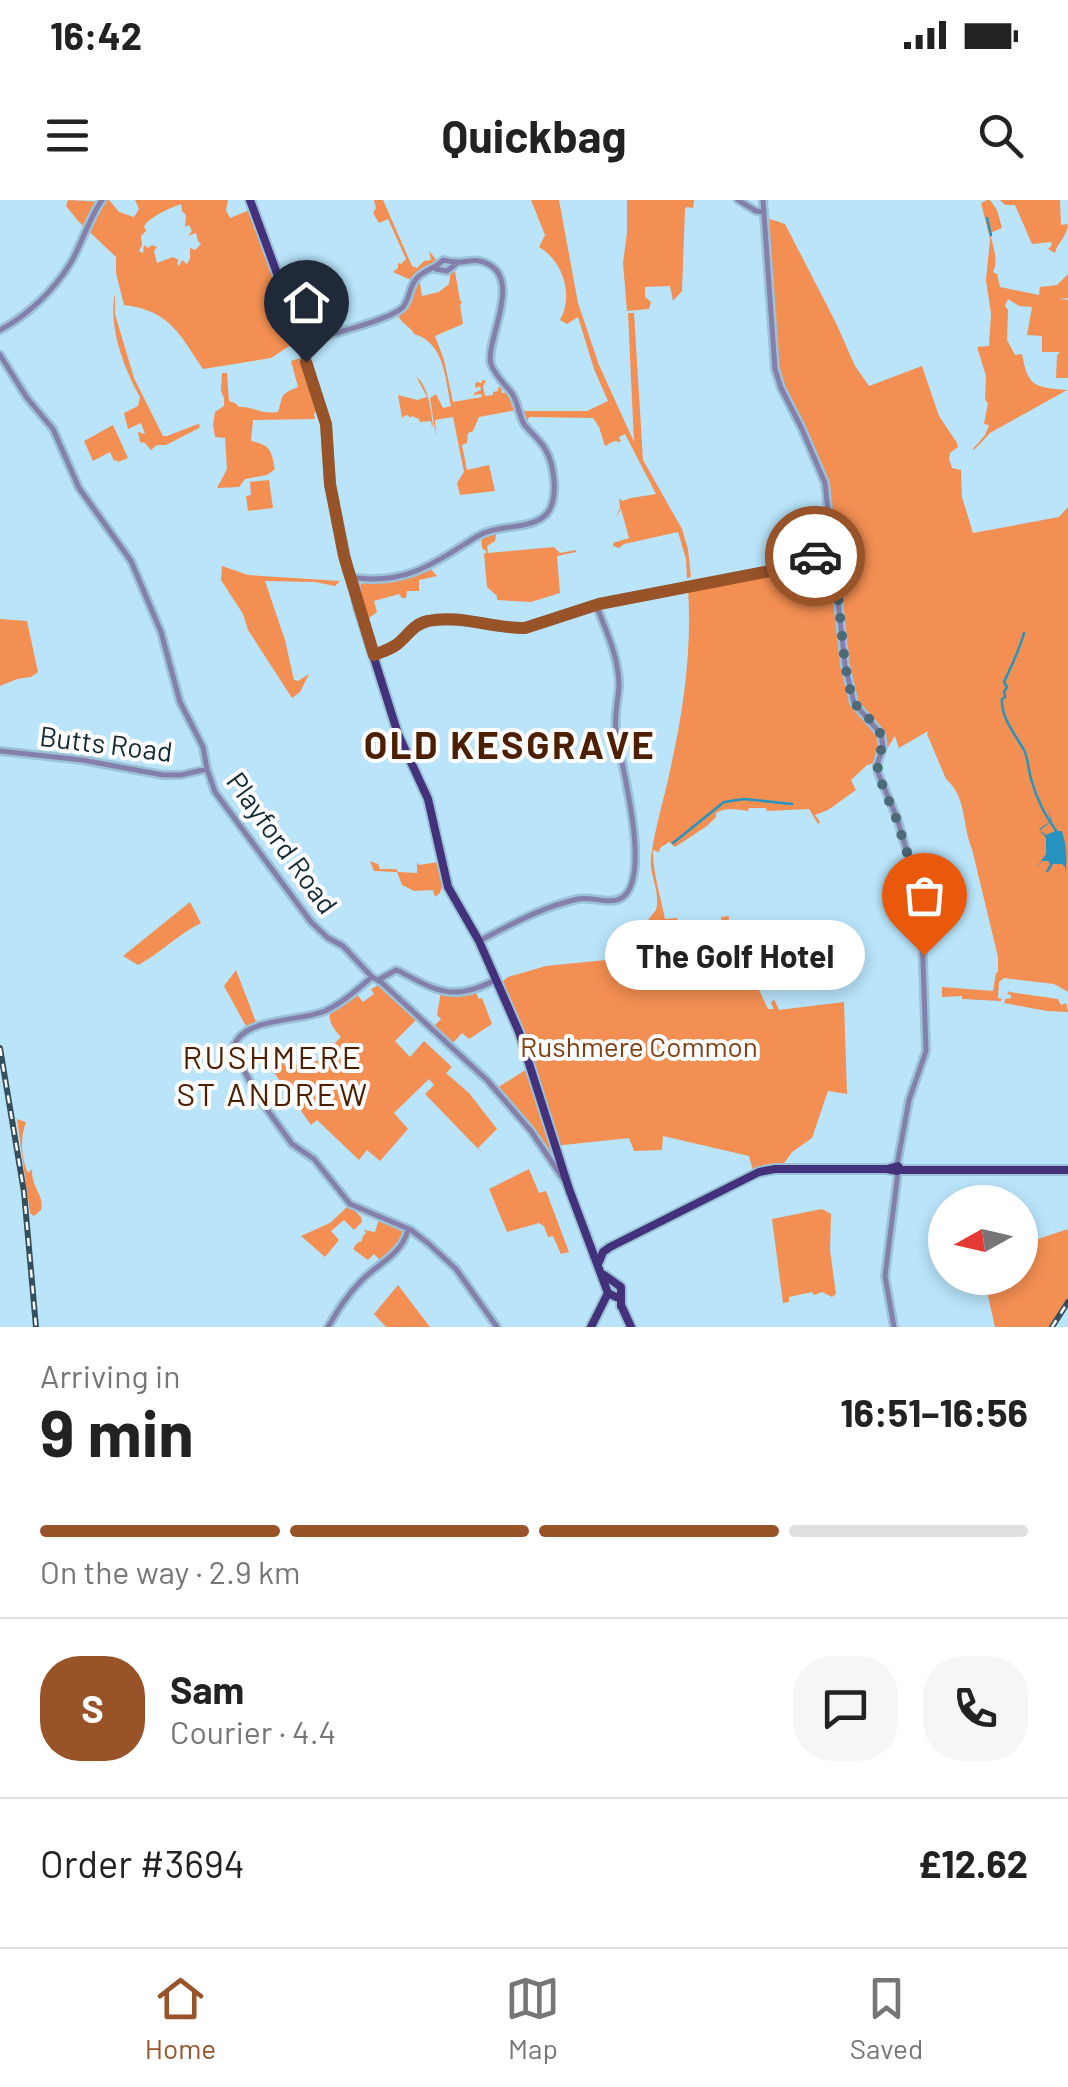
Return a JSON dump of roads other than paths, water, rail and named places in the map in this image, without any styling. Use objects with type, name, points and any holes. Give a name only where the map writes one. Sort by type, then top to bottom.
[{"type":"main road","points":[[250,200],[303,342],[326,424],[330,484],[346,562],[358,581],[355,596],[397,732],[428,799],[451,895],[480,941],[497,979],[586,1236],[600,1250],[599,1262],[605,1278],[619,1285],[591,1327]]},
{"type":"main road","points":[[600,1250],[741,1183],[782,1170]]},
{"type":"main road","points":[[660,1222],[759,1172],[1068,1170]]},
{"type":"main road","points":[[613,1296],[631,1327]]},
{"type":"street","points":[[0,330],[30,310],[70,264],[102,200]]},
{"type":"street","points":[[738,200],[764,212]]},
{"type":"street","points":[[763,200],[776,369],[823,478],[851,694],[856,705],[880,730],[883,746],[877,772],[919,890],[926,1051],[909,1100],[897,1169],[885,1276],[894,1327]]},
{"type":"street","points":[[303,342],[399,310],[416,278],[438,268],[444,259],[450,264],[481,262],[499,277],[502,297],[490,348],[491,363],[515,399],[525,426],[546,451],[552,474],[552,503],[541,518],[489,530],[427,568],[390,579],[358,581]]},
{"type":"street","name":"Playford Road","points":[[0,355],[53,430],[79,488],[131,561],[161,632],[180,702],[204,747],[215,792],[311,922],[343,946],[486,1079],[559,1167]]},
{"type":"street","points":[[374,655],[392,648],[426,621],[486,622],[525,628],[596,605],[775,570],[833,548]]},
{"type":"street","points":[[480,941],[540,910],[586,898],[615,901],[631,887],[634,828],[615,723],[617,670],[596,605]]},
{"type":"street","name":"Butts Road","points":[[0,751],[82,760],[163,775],[207,769]]},
{"type":"street","points":[[497,979],[464,993],[429,988],[396,970],[330,1008],[306,1017],[251,1027],[232,1046],[267,1110],[292,1144],[322,1167],[350,1204],[419,1235],[456,1270],[498,1327]]},
{"type":"street","points":[[328,1327],[362,1280],[400,1248],[408,1229]]},
{"type":"water","points":[[1047,807],[1052,821],[1040,830],[1046,835],[1062,831],[1065,873],[1062,864],[1053,864],[1045,873],[1048,861],[1042,861],[1036,868],[1046,854],[1046,838],[1039,829],[1051,821]]},
{"type":"waterway","points":[[987,218],[991,235]]},
{"type":"waterway","points":[[1024,633],[1004,682],[1007,687],[1002,706],[1026,754],[1039,802],[1057,832]]},
{"type":"waterway","points":[[673,843],[724,802],[744,799],[792,804]]},
{"type":"railway","points":[[0,1048],[24,1192],[36,1327]]},
{"type":"railway","points":[[1052,1327],[1068,1302]]},
{"type":"place","name":"The Golf Hotel","points":[[924,955]]},
{"type":"district","name":"OLD KESGRAVE","points":[[510,746]]},
{"type":"district","name":"RUSHMERE ST ANDREW","points":[[273,1076]]},
{"type":"park label","name":"Rushmere Common","points":[[639,1047]]}]
